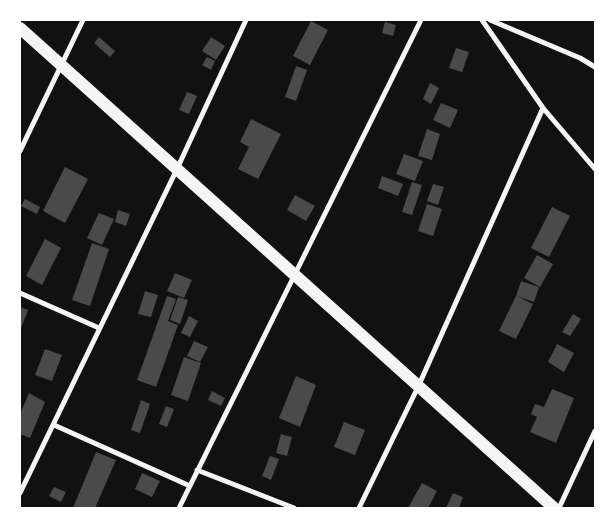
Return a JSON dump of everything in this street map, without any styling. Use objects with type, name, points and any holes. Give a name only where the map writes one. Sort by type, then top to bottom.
[{"type":"main road","points":[[20,28],[554,508]]},
{"type":"street","points":[[20,151],[83,20]]},
{"type":"street","points":[[20,493],[177,169],[246,20]]},
{"type":"street","points":[[179,508],[421,20]]},
{"type":"street","points":[[482,20],[544,108],[595,169]]},
{"type":"street","points":[[490,20],[580,58],[595,67]]},
{"type":"street","points":[[358,508],[418,387],[544,108]]},
{"type":"street","points":[[20,293],[99,328]]},
{"type":"street","points":[[54,425],[190,486]]},
{"type":"street","points":[[559,508],[595,431]]},
{"type":"street","points":[[197,470],[294,508]]},
{"type":"building","points":[[311,21],[328,30],[310,65],[293,56]]},
{"type":"building","points":[[385,22],[396,25],[393,36],[382,33]]},
{"type":"building","points":[[99,37],[115,51],[110,57],[94,43]]},
{"type":"building","points":[[211,37],[225,46],[216,60],[202,51]]},
{"type":"building","points":[[456,48],[469,52],[462,72],[449,68]]},
{"type":"building","points":[[207,57],[215,61],[211,70],[202,65]]},
{"type":"building","points":[[296,66],[307,70],[296,101],[285,97]]},
{"type":"building","points":[[430,83],[439,88],[431,104],[423,99]]},
{"type":"building","points":[[187,92],[197,96],[189,114],[179,110]]},
{"type":"building","points":[[441,103],[458,110],[450,128],[433,120]]},
{"type":"building","points":[[251,119],[281,134],[258,179],[238,169],[249,147],[240,142]]},
{"type":"building","points":[[427,129],[440,134],[432,160],[418,156]]},
{"type":"building","points":[[404,154],[423,161],[415,181],[396,174]]},
{"type":"building","points":[[65,167],[88,179],[65,223],[43,211]]},
{"type":"building","points":[[382,176],[403,184],[398,196],[378,188]]},
{"type":"building","points":[[412,182],[422,185],[412,215],[402,212]]},
{"type":"building","points":[[433,184],[444,187],[438,205],[427,201]]},
{"type":"building","points":[[295,195],[315,206],[306,221],[287,210]]},
{"type":"building","points":[[25,199],[40,207],[37,214],[21,206]]},
{"type":"building","points":[[427,204],[442,209],[433,236],[418,231]]},
{"type":"building","points":[[552,207],[570,216],[549,257],[531,248]]},
{"type":"building","points":[[118,210],[130,214],[126,226],[115,222]]},
{"type":"building","points":[[99,213],[114,219],[102,245],[87,238]]},
{"type":"building","points":[[45,239],[61,248],[42,285],[26,276]]},
{"type":"building","points":[[92,243],[109,249],[90,306],[72,300]]},
{"type":"building","points":[[537,255],[553,264],[540,287],[524,278]]},
{"type":"building","points":[[175,273],[192,280],[184,298],[167,291]]},
{"type":"building","points":[[521,281],[539,287],[534,302],[516,296]]},
{"type":"building","points":[[145,291],[158,295],[151,317],[138,314]]},
{"type":"building","points":[[167,296],[176,299],[168,321],[178,325],[156,387],[137,380]]},
{"type":"building","points":[[516,296],[533,304],[516,339],[499,331]]},
{"type":"building","points":[[178,297],[188,300],[180,324],[170,320]]},
{"type":"building","points":[[20,307],[28,310],[20,331]]},
{"type":"building","points":[[573,314],[581,319],[570,336],[562,332]]},
{"type":"building","points":[[189,316],[198,321],[190,337],[181,333]]},
{"type":"building","points":[[194,341],[208,347],[200,362],[187,356]]},
{"type":"building","points":[[557,344],[574,353],[564,372],[548,362]]},
{"type":"building","points":[[45,349],[62,355],[52,381],[35,375]]},
{"type":"building","points":[[184,357],[201,363],[188,401],[171,395]]},
{"type":"building","points":[[296,376],[316,385],[300,427],[279,418]]},
{"type":"building","points":[[552,389],[574,398],[556,443],[530,432],[537,417],[531,414],[535,404],[544,407]]},
{"type":"building","points":[[212,391],[225,398],[221,406],[208,400]]},
{"type":"building","points":[[29,393],[45,402],[30,438],[20,434],[20,414]]},
{"type":"building","points":[[141,400],[150,404],[140,433],[131,430]]},
{"type":"building","points":[[166,406],[174,409],[167,427],[159,424]]},
{"type":"building","points":[[344,422],[365,430],[355,455],[334,447]]},
{"type":"building","points":[[281,434],[292,437],[287,456],[276,453]]},
{"type":"building","points":[[96,452],[116,460],[95,508],[73,508]]},
{"type":"building","points":[[270,456],[279,459],[271,480],[262,476]]},
{"type":"building","points":[[142,473],[160,481],[152,497],[135,489]]},
{"type":"building","points":[[422,483],[437,491],[428,508],[408,508]]},
{"type":"building","points":[[54,487],[66,492],[61,502],[49,496]]},
{"type":"building","points":[[453,493],[463,497],[459,508],[446,508]]}]
